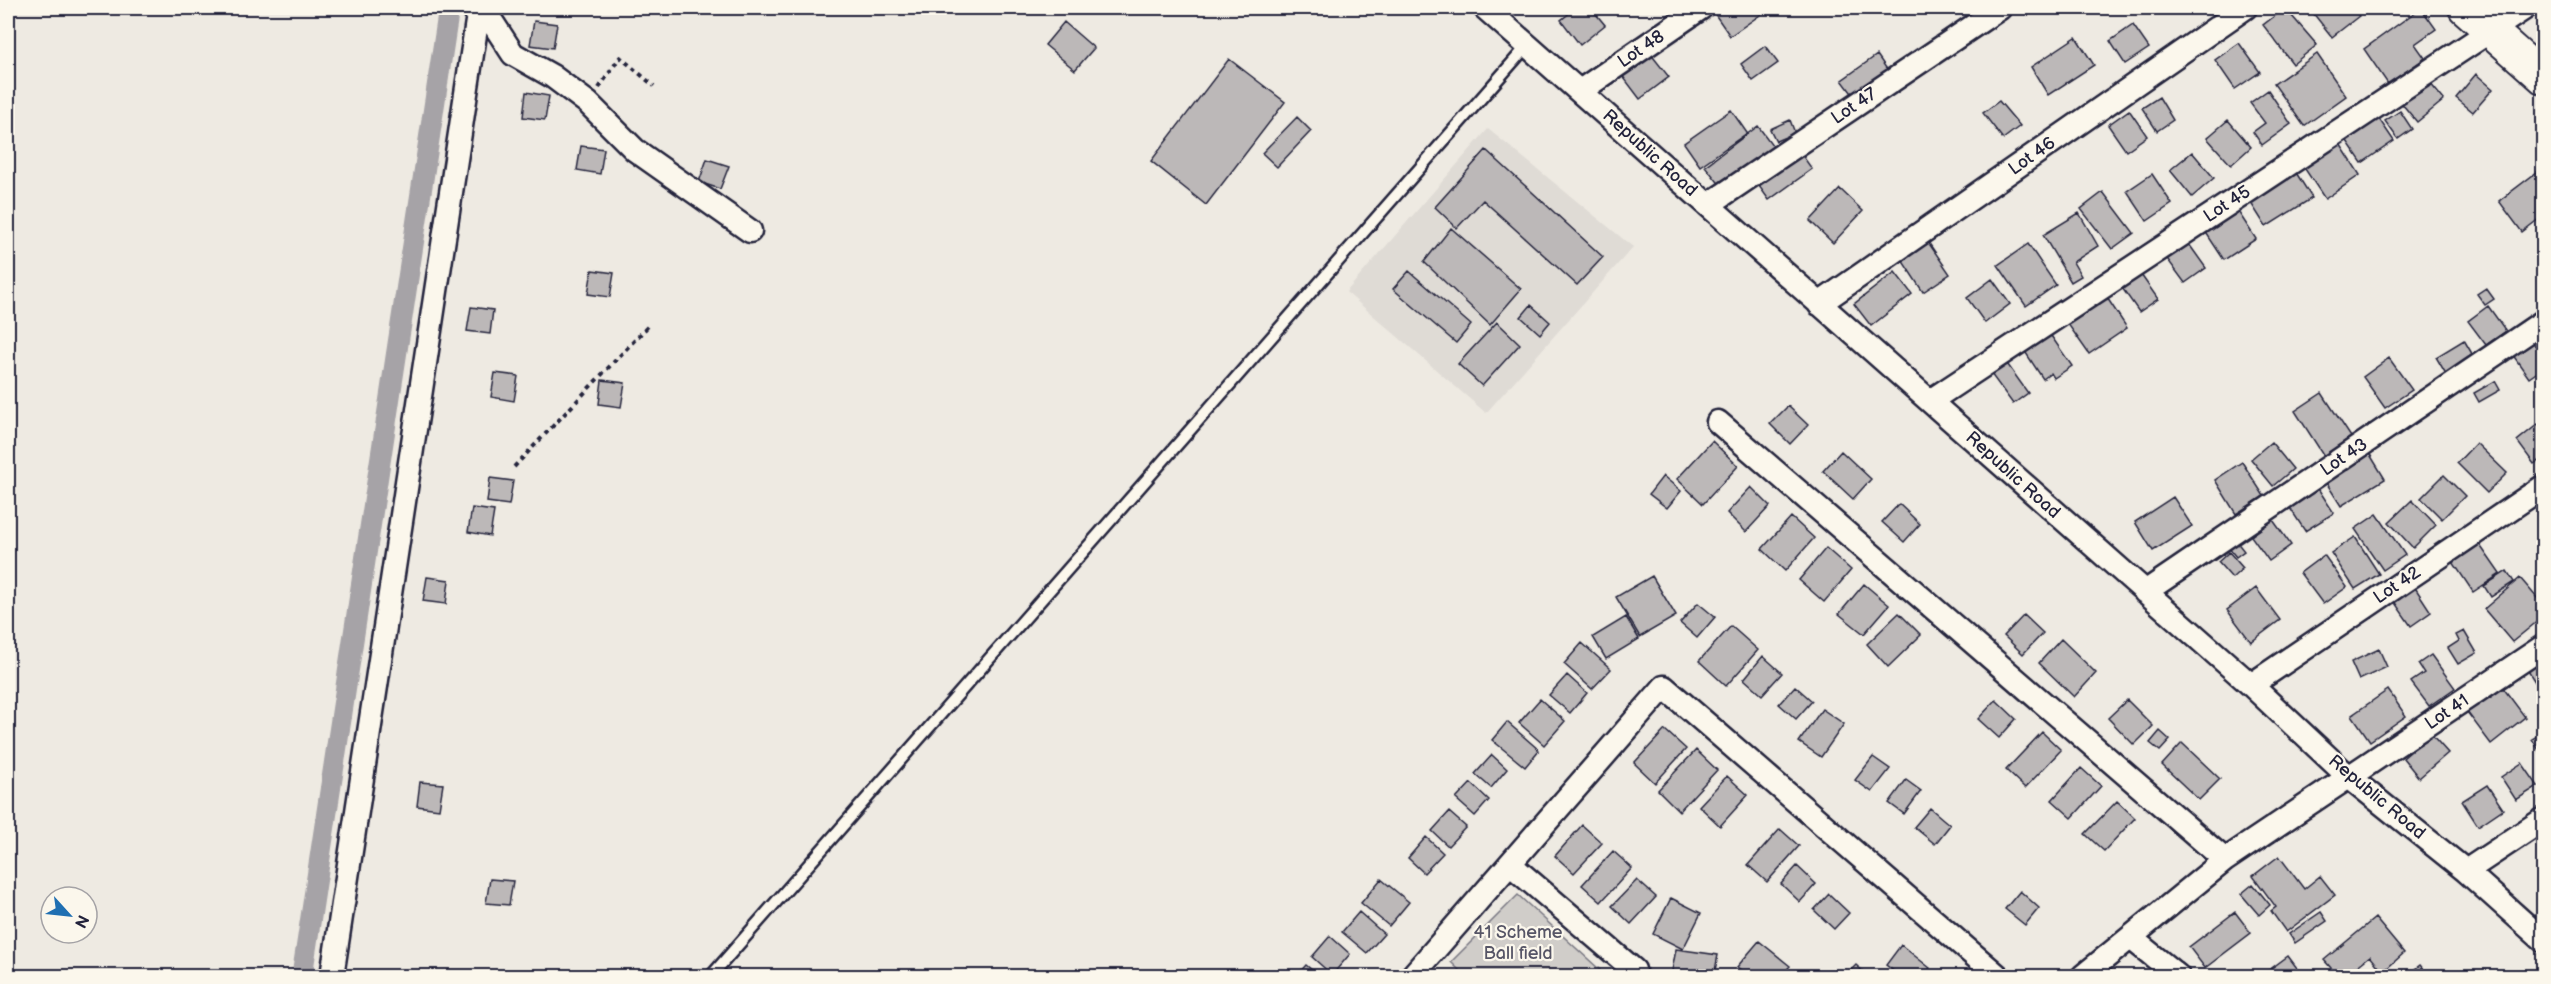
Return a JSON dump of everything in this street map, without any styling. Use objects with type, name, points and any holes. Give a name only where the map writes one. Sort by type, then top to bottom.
[{"type":"street","points":[[481,8],[513,54],[552,76],[588,103],[635,150],[750,231]]},
{"type":"street","points":[[332,976],[481,8]]},
{"type":"street","name":"Republic Road","points":[[1485,8],[2251,685],[2350,777],[2466,871],[2544,940]]},
{"type":"street","name":"Lot 48","points":[[1580,91],[1701,8]]},
{"type":"street","name":"Lot 47","points":[[1708,205],[2000,8]]},
{"type":"street","name":"Lot 46","points":[[1819,303],[2245,8]]},
{"type":"street","points":[[2465,8],[2544,78]]},
{"type":"street","name":"Lot 45","points":[[1930,401],[2524,8]]},
{"type":"street","name":"Lot 43","points":[[2145,592],[2544,321]]},
{"type":"street","points":[[1718,422],[2225,860]]},
{"type":"street","name":"Lot 42","points":[[2251,685],[2544,486]]},
{"type":"street","name":"Lot 41","points":[[2083,976],[2225,860],[2544,646]]},
{"type":"street","points":[[1412,976],[1664,687],[1998,976]]},
{"type":"street","points":[[2466,871],[2544,819]]},
{"type":"street","points":[[1510,864],[1634,970],[1627,976]]},
{"type":"street","points":[[2131,938],[2178,976]]},
{"type":"lane","points":[[711,976],[1527,46]]},
{"type":"path","points":[[588,103],[620,57],[654,86]]},
{"type":"path","points":[[514,467],[649,325]]},
{"type":"shaded area","points":[[1488,129],[1633,247],[1486,413],[1346,292]]},
{"type":"green space","name":"41 Scheme Ball field","points":[[1518,895],[1600,970],[1592,976],[1465,976],[1451,962]]},
{"type":"building","points":[[1576,8],[1591,8],[1605,25],[1580,45],[1561,20]]},
{"type":"building","points":[[1716,8],[1770,8],[1730,36],[1712,10]]},
{"type":"building","points":[[2285,8],[2317,45],[2293,64],[2263,25]]},
{"type":"building","points":[[2309,8],[2352,8],[2359,16],[2332,37]]},
{"type":"building","points":[[2421,8],[2436,29],[2415,44],[2425,58],[2388,84],[2364,49]]},
{"type":"building","points":[[534,21],[557,24],[553,48],[530,45]]},
{"type":"building","points":[[1064,22],[1094,48],[1075,70],[1045,45]]},
{"type":"building","points":[[2133,25],[2149,48],[2125,64],[2110,41]]},
{"type":"building","points":[[2076,37],[2094,65],[2048,95],[2031,67]]},
{"type":"building","points":[[2239,43],[2260,72],[2235,89],[2215,60]]},
{"type":"building","points":[[1765,46],[1778,63],[1753,81],[1741,64]]},
{"type":"building","points":[[1646,48],[1669,77],[1640,99],[1618,70]]},
{"type":"building","points":[[2317,54],[2346,96],[2304,126],[2274,84]]},
{"type":"building","points":[[1877,55],[1891,75],[1857,100],[1842,80]]},
{"type":"building","points":[[1229,59],[1285,102],[1206,205],[1151,161]]},
{"type":"building","points":[[2476,74],[2493,89],[2473,112],[2456,98]]},
{"type":"building","points":[[2425,77],[2444,100],[2417,122],[2398,99]]},
{"type":"building","points":[[2268,90],[2291,124],[2262,145],[2253,132],[2265,123],[2250,103]]},
{"type":"building","points":[[526,92],[549,96],[545,120],[523,117]]},
{"type":"building","points":[[2159,97],[2173,120],[2157,131],[2142,108]]},
{"type":"building","points":[[1999,101],[2020,126],[2003,139],[1983,113]]},
{"type":"building","points":[[1731,110],[1747,133],[1700,166],[1684,143]]},
{"type":"building","points":[[2129,110],[2147,136],[2126,151],[2108,125]]},
{"type":"building","points":[[2400,111],[2412,129],[2398,139],[2385,121]]},
{"type":"building","points":[[2377,116],[2394,141],[2362,163],[2345,138]]},
{"type":"building","points":[[1297,117],[1311,131],[1277,167],[1262,153]]},
{"type":"building","points":[[1790,120],[1795,133],[1776,141],[1770,129]]},
{"type":"building","points":[[2228,120],[2251,147],[2231,165],[2207,138]]},
{"type":"building","points":[[1758,126],[1773,146],[1721,186],[1705,166]]},
{"type":"building","points":[[2337,139],[2360,175],[2325,199],[2301,163]]},
{"type":"building","points":[[581,146],[604,149],[600,174],[577,170]]},
{"type":"building","points":[[1797,148],[1812,169],[1769,200],[1754,179]]},
{"type":"building","points":[[1486,150],[1603,257],[1577,285],[1483,200],[1457,228],[1435,207]]},
{"type":"building","points":[[2192,152],[2214,178],[2192,197],[2170,170]]},
{"type":"building","points":[[707,159],[729,166],[720,189],[699,182]]},
{"type":"building","points":[[2541,169],[2544,215],[2522,232],[2499,201]]},
{"type":"building","points":[[2295,171],[2312,198],[2266,227],[2249,200]]},
{"type":"building","points":[[2152,174],[2172,204],[2147,221],[2127,191]]},
{"type":"building","points":[[1840,189],[1863,211],[1833,243],[1810,221]]},
{"type":"building","points":[[2103,192],[2134,233],[2112,249],[2081,209]]},
{"type":"building","points":[[2235,207],[2256,239],[2224,260],[2203,228]]},
{"type":"building","points":[[2079,213],[2098,246],[2073,262],[2081,276],[2071,282],[2043,235]]},
{"type":"building","points":[[1451,228],[1521,289],[1490,325],[1424,262]]},
{"type":"building","points":[[2186,240],[2206,268],[2185,283],[2165,256]]},
{"type":"building","points":[[1928,242],[1950,274],[1923,292],[1902,260]]},
{"type":"building","points":[[2028,244],[2056,285],[2026,306],[1998,265]]},
{"type":"building","points":[[592,270],[614,273],[610,297],[588,294]]},
{"type":"building","points":[[1409,271],[1471,325],[1456,343],[1393,289]]},
{"type":"building","points":[[1895,272],[1912,294],[1871,326],[1854,304]]},
{"type":"building","points":[[2139,272],[2158,299],[2139,312],[2120,285]]},
{"type":"building","points":[[1992,279],[2010,304],[1985,323],[1967,298]]},
{"type":"building","points":[[2486,288],[2494,299],[2485,305],[2477,294]]},
{"type":"building","points":[[2102,290],[2127,328],[2089,354],[2063,317]]},
{"type":"building","points":[[1531,305],[1550,322],[1540,334],[1521,317]]},
{"type":"building","points":[[2488,306],[2506,331],[2486,345],[2468,321]]},
{"type":"building","points":[[471,307],[493,310],[490,334],[467,331]]},
{"type":"building","points":[[1497,322],[1520,344],[1482,386],[1458,364]]},
{"type":"building","points":[[2047,330],[2072,366],[2054,378],[2051,373],[2043,379],[2022,347]]},
{"type":"building","points":[[2530,338],[2544,358],[2544,374],[2541,375],[2539,371],[2529,378],[2510,351]]},
{"type":"building","points":[[2464,340],[2474,357],[2446,374],[2436,357]]},
{"type":"building","points":[[2003,358],[2028,393],[2013,404],[1988,370]]},
{"type":"building","points":[[2389,358],[2412,390],[2385,408],[2363,377]]},
{"type":"building","points":[[495,373],[518,376],[514,401],[491,397]]},
{"type":"building","points":[[602,380],[625,383],[621,407],[599,404]]},
{"type":"building","points":[[2495,381],[2500,390],[2479,402],[2474,393]]},
{"type":"building","points":[[2322,393],[2351,437],[2324,456],[2295,411]]},
{"type":"building","points":[[1788,406],[1808,425],[1790,444],[1770,424]]},
{"type":"building","points":[[2538,424],[2544,431],[2544,457],[2534,464],[2517,441]]},
{"type":"building","points":[[1712,441],[1738,466],[1703,504],[1677,479]]},
{"type":"building","points":[[2271,442],[2293,469],[2273,486],[2251,459]]},
{"type":"building","points":[[2476,443],[2507,473],[2487,493],[2457,463]]},
{"type":"building","points":[[2366,448],[2385,479],[2341,506],[2322,476]]},
{"type":"building","points":[[1841,451],[1871,479],[1853,499],[1823,471]]},
{"type":"building","points":[[2242,462],[2264,496],[2236,514],[2215,480]]},
{"type":"building","points":[[2444,475],[2465,496],[2442,519],[2421,498]]},
{"type":"building","points":[[1663,476],[1681,491],[1667,508],[1649,494]]},
{"type":"building","points":[[490,478],[513,481],[509,505],[487,502]]},
{"type":"building","points":[[1751,487],[1770,506],[1746,532],[1727,513]]},
{"type":"building","points":[[2317,487],[2334,513],[2305,531],[2288,505]]},
{"type":"building","points":[[2173,497],[2192,526],[2153,551],[2135,522]]},
{"type":"building","points":[[2412,500],[2436,525],[2413,548],[2389,522]]},
{"type":"building","points":[[1899,504],[1920,524],[1904,542],[1882,522]]},
{"type":"building","points":[[472,508],[494,511],[490,536],[468,532]]},
{"type":"building","points":[[2377,514],[2405,555],[2383,570],[2355,529]]},
{"type":"building","points":[[1791,517],[1814,538],[1785,571],[1762,549]]},
{"type":"building","points":[[2273,520],[2291,545],[2269,561],[2251,536]]},
{"type":"building","points":[[2355,537],[2379,574],[2355,589],[2331,553]]},
{"type":"building","points":[[2236,541],[2244,551],[2236,557],[2228,547]]},
{"type":"building","points":[[2477,541],[2500,574],[2473,592],[2451,559]]},
{"type":"building","points":[[1826,548],[1851,570],[1824,602],[1799,580]]},
{"type":"building","points":[[2229,552],[2243,568],[2232,578],[2218,562]]},
{"type":"building","points":[[2324,555],[2347,587],[2323,604],[2300,573]]},
{"type":"building","points":[[2507,571],[2514,582],[2491,597],[2484,586]]},
{"type":"building","points":[[1652,576],[1676,616],[1640,637],[1616,597]]},
{"type":"building","points":[[427,577],[449,580],[446,604],[423,601]]},
{"type":"building","points":[[2520,578],[2544,606],[2544,616],[2512,642],[2484,609]]},
{"type":"building","points":[[2412,583],[2431,612],[2411,626],[2391,597]]},
{"type":"building","points":[[1864,584],[1889,605],[1864,634],[1839,614]]},
{"type":"building","points":[[2256,588],[2280,620],[2251,642],[2227,610]]},
{"type":"building","points":[[1698,603],[1715,617],[1697,638],[1680,623]]},
{"type":"building","points":[[1899,613],[1921,635],[1888,667],[1867,644]]},
{"type":"building","points":[[2024,615],[2043,633],[2023,654],[2004,636]]},
{"type":"building","points":[[1626,617],[1639,639],[1606,659],[1593,637]]},
{"type":"building","points":[[1731,626],[1758,650],[1726,686],[1699,661]]},
{"type":"building","points":[[2464,631],[2477,653],[2458,664],[2448,648],[2459,641],[2456,635]]},
{"type":"building","points":[[2061,639],[2096,673],[2074,697],[2039,663]]},
{"type":"building","points":[[1582,643],[1611,669],[1592,689],[1564,664]]},
{"type":"building","points":[[2379,649],[2387,667],[2359,680],[2351,662]]},
{"type":"building","points":[[2544,654],[2544,691],[2542,693],[2525,666]]},
{"type":"building","points":[[2431,655],[2455,688],[2429,706],[2411,682],[2424,673],[2418,664]]},
{"type":"building","points":[[1763,656],[1782,673],[1762,695],[1744,679]]},
{"type":"building","points":[[1567,675],[1587,693],[1570,713],[1549,695]]},
{"type":"building","points":[[2498,681],[2525,717],[2491,744],[2464,708]]},
{"type":"building","points":[[1795,686],[1812,701],[1796,719],[1779,704]]},
{"type":"building","points":[[2388,690],[2406,716],[2370,741],[2352,715]]},
{"type":"building","points":[[1540,699],[1565,721],[1544,745],[1519,723]]},
{"type":"building","points":[[1996,700],[2016,719],[1999,738],[1978,719]]},
{"type":"building","points":[[2127,700],[2153,726],[2134,745],[2108,718]]},
{"type":"building","points":[[1822,709],[1844,724],[1821,757],[1799,742]]},
{"type":"building","points":[[1507,722],[1539,750],[1525,767],[1492,740]]},
{"type":"building","points":[[1665,730],[1686,749],[1655,783],[1634,763]]},
{"type":"building","points":[[2160,731],[2170,740],[2160,751],[2150,743]]},
{"type":"building","points":[[2042,732],[2061,750],[2025,788],[2006,770]]},
{"type":"building","points":[[2544,732],[2544,758],[2532,739]]},
{"type":"building","points":[[2431,734],[2448,753],[2419,778],[2403,758]]},
{"type":"building","points":[[2182,743],[2220,779],[2199,800],[2162,765]]},
{"type":"building","points":[[1696,750],[1717,770],[1679,811],[1658,790]]},
{"type":"building","points":[[1492,755],[1507,769],[1491,788],[1475,774]]},
{"type":"building","points":[[1873,757],[1890,769],[1872,792],[1855,780]]},
{"type":"building","points":[[2522,763],[2538,786],[2516,800],[2501,777]]},
{"type":"building","points":[[2081,768],[2101,786],[2072,818],[2052,800]]},
{"type":"building","points":[[1727,776],[1748,795],[1720,826],[1699,806]]},
{"type":"building","points":[[1906,780],[1921,791],[1904,814],[1889,803]]},
{"type":"building","points":[[420,782],[443,784],[439,809],[417,806]]},
{"type":"building","points":[[1471,783],[1489,800],[1475,816],[1456,799]]},
{"type":"building","points":[[2487,785],[2503,809],[2478,826],[2462,801]]},
{"type":"building","points":[[2117,801],[2135,818],[2104,851],[2085,834]]},
{"type":"building","points":[[1930,808],[1950,825],[1935,844],[1914,827]]},
{"type":"building","points":[[1449,812],[1466,827],[1448,846],[1432,831]]},
{"type":"building","points":[[1582,825],[1602,843],[1574,873],[1555,856]]},
{"type":"building","points":[[1780,829],[1799,846],[1767,882],[1748,865]]},
{"type":"building","points":[[1426,837],[1443,853],[1424,873],[1408,858]]},
{"type":"building","points":[[1613,851],[1632,868],[1601,902],[1582,885]]},
{"type":"building","points":[[2279,856],[2304,889],[2320,876],[2335,895],[2286,932],[2271,911],[2276,907],[2253,876]]},
{"type":"building","points":[[1797,866],[1816,884],[1800,902],[1781,884]]},
{"type":"building","points":[[490,879],[513,881],[509,905],[486,903]]},
{"type":"building","points":[[1381,879],[1409,902],[1389,926],[1361,903]]},
{"type":"building","points":[[1637,880],[1656,897],[1631,924],[1612,906]]},
{"type":"building","points":[[2253,884],[2270,905],[2259,915],[2241,894]]},
{"type":"building","points":[[2020,891],[2039,908],[2025,925],[2005,909]]},
{"type":"building","points":[[1829,894],[1849,913],[1834,929],[1814,910]]},
{"type":"building","points":[[1671,898],[1701,913],[1683,949],[1653,934]]},
{"type":"building","points":[[1359,912],[1384,934],[1367,953],[1342,932]]},
{"type":"building","points":[[2235,912],[2251,933],[2205,968],[2189,947]]},
{"type":"building","points":[[2321,912],[2327,921],[2295,943],[2289,934]]},
{"type":"building","points":[[2375,918],[2404,953],[2383,972],[2370,956],[2345,976],[2338,976],[2324,960]]},
{"type":"building","points":[[1330,936],[1350,954],[1332,975],[1312,957]]},
{"type":"building","points":[[1759,941],[1790,966],[1781,976],[1749,976],[1737,967]]},
{"type":"building","points":[[1901,945],[1930,968],[1923,976],[1900,976],[1886,965]]},
{"type":"building","points":[[1676,949],[1718,955],[1714,976],[1671,976]]},
{"type":"building","points":[[2288,956],[2300,972],[2294,976],[2261,976]]},
{"type":"building","points":[[1306,965],[1319,976],[1296,976]]},
{"type":"building","points":[[1856,965],[1868,976],[1846,975]]},
{"type":"building","points":[[2420,965],[2429,976],[2406,976]]},
{"type":"waterway","points":[[302,976],[449,8]]}]
